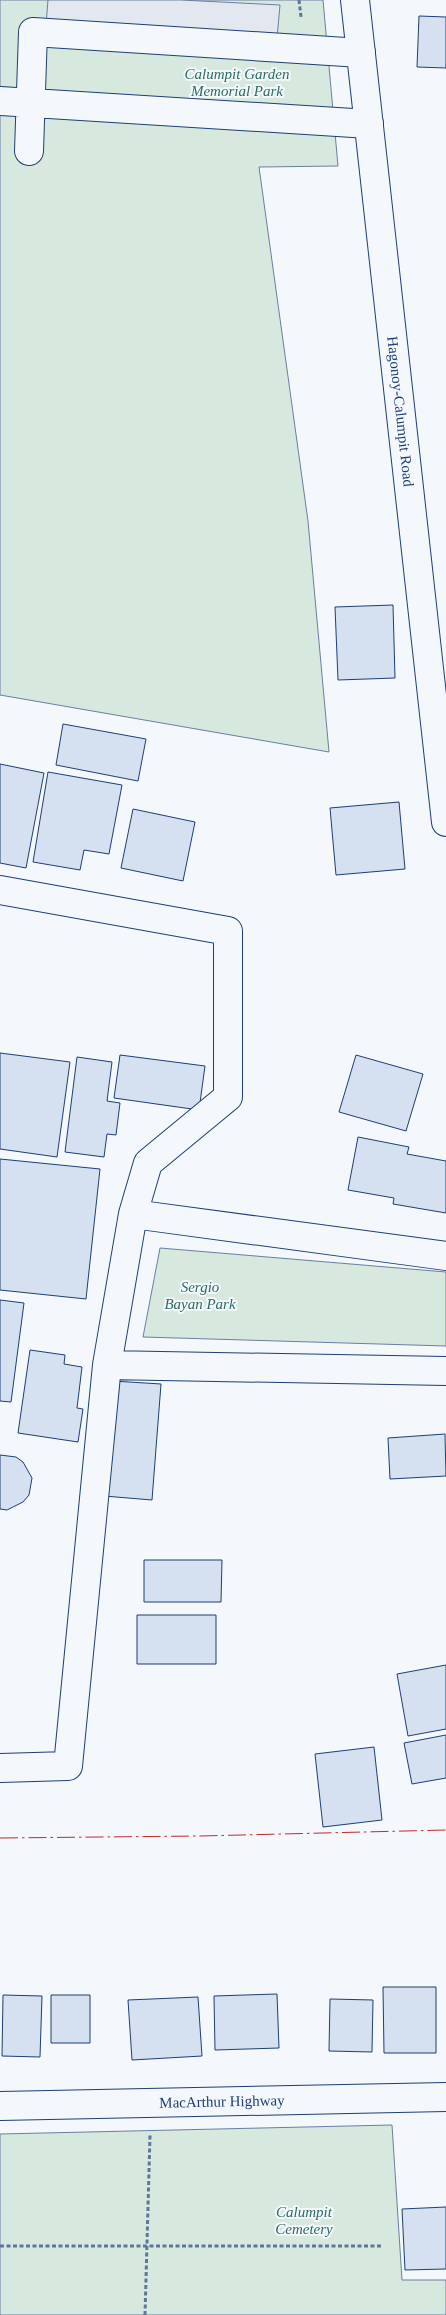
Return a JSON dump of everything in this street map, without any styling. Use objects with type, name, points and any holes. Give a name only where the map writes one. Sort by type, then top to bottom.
[{"type":"main road","name":"Hagonoy-Calumpit Road","points":[[356,0],[446,822]]},
{"type":"main road","points":[[29,151],[33,32],[361,53]]},
{"type":"main road","points":[[0,102],[369,124]]},
{"type":"main road","points":[[0,890],[228,931],[228,1097],[148,1163],[132,1214],[107,1365],[68,1766],[0,1768]]},
{"type":"main road","points":[[132,1214],[446,1256]]},
{"type":"main road","points":[[107,1365],[446,1371]]},
{"type":"main road","name":"MacArthur Highway","points":[[0,2106],[446,2097]]},
{"type":"path","points":[[145,2315],[150,2139],[148,2102]]},
{"type":"path","points":[[0,2246],[381,2246]]},
{"type":"green space","name":"Calumpit Garden Memorial Park","points":[[0,0],[323,0],[338,166],[259,167],[308,521],[329,752],[0,695]]},
{"type":"green space","name":"Sergio Bayan Park","points":[[160,1248],[446,1272],[446,1346],[143,1337]]},
{"type":"green space","name":"Calumpit Cemetery","points":[[392,2125],[402,2280],[446,2280],[446,2315],[0,2315],[0,2134]]},
{"type":"shaded area","points":[[48,0],[181,0],[280,5],[277,38],[46,25]]},
{"type":"building","points":[[419,16],[446,17],[446,68],[417,67]]},
{"type":"building","points":[[393,605],[395,678],[338,680],[335,607]]},
{"type":"building","points":[[63,724],[146,739],[138,781],[56,765]]},
{"type":"building","points":[[0,764],[44,773],[26,868],[0,863]]},
{"type":"building","points":[[48,772],[122,785],[109,854],[84,850],[80,870],[33,862]]},
{"type":"building","points":[[399,802],[405,869],[336,875],[330,808]]},
{"type":"building","points":[[133,809],[195,822],[183,881],[121,868]]},
{"type":"building","points":[[0,1053],[70,1062],[57,1157],[0,1149]]},
{"type":"building","points":[[120,1055],[205,1066],[199,1110],[114,1098]]},
{"type":"building","points":[[356,1055],[423,1074],[406,1131],[339,1112]]},
{"type":"building","points":[[77,1057],[112,1062],[107,1101],[120,1103],[116,1135],[107,1134],[104,1157],[65,1152]]},
{"type":"building","points":[[358,1137],[409,1147],[407,1154],[446,1161],[446,1213],[393,1204],[394,1198],[348,1190]]},
{"type":"building","points":[[0,1159],[100,1169],[86,1299],[0,1290]]},
{"type":"building","points":[[0,1300],[24,1303],[11,1402],[0,1401]]},
{"type":"building","points":[[30,1350],[65,1355],[64,1364],[82,1367],[77,1408],[83,1409],[78,1442],[18,1433]]},
{"type":"building","points":[[113,1381],[161,1384],[152,1500],[104,1496]]},
{"type":"building","points":[[445,1434],[446,1476],[390,1479],[388,1438]]},
{"type":"building","points":[[0,1455],[16,1457],[23,1462],[32,1478],[29,1495],[23,1502],[7,1510],[0,1509]]},
{"type":"building","points":[[144,1560],[222,1560],[221,1602],[144,1602]]},
{"type":"building","points":[[137,1615],[216,1615],[216,1664],[137,1664]]},
{"type":"building","points":[[446,1665],[446,1729],[408,1736],[397,1674]]},
{"type":"building","points":[[446,1735],[446,1778],[412,1784],[404,1743]]},
{"type":"building","points":[[374,1747],[382,1820],[323,1827],[315,1754]]},
{"type":"building","points":[[383,1987],[436,1987],[436,2053],[384,2053]]},
{"type":"building","points":[[277,1994],[279,2048],[215,2050],[214,1996]]},
{"type":"building","points":[[3,1995],[42,1996],[40,2057],[2,2056]]},
{"type":"building","points":[[51,1995],[90,1995],[90,2043],[51,2043]]},
{"type":"building","points":[[198,1997],[202,2056],[132,2060],[128,2000]]},
{"type":"building","points":[[330,1999],[373,2000],[372,2052],[329,2051]]},
{"type":"building","points":[[446,2207],[446,2269],[405,2270],[402,2209]]},
{"type":"power","points":[[0,1838],[200,1836],[446,1830]]}]
